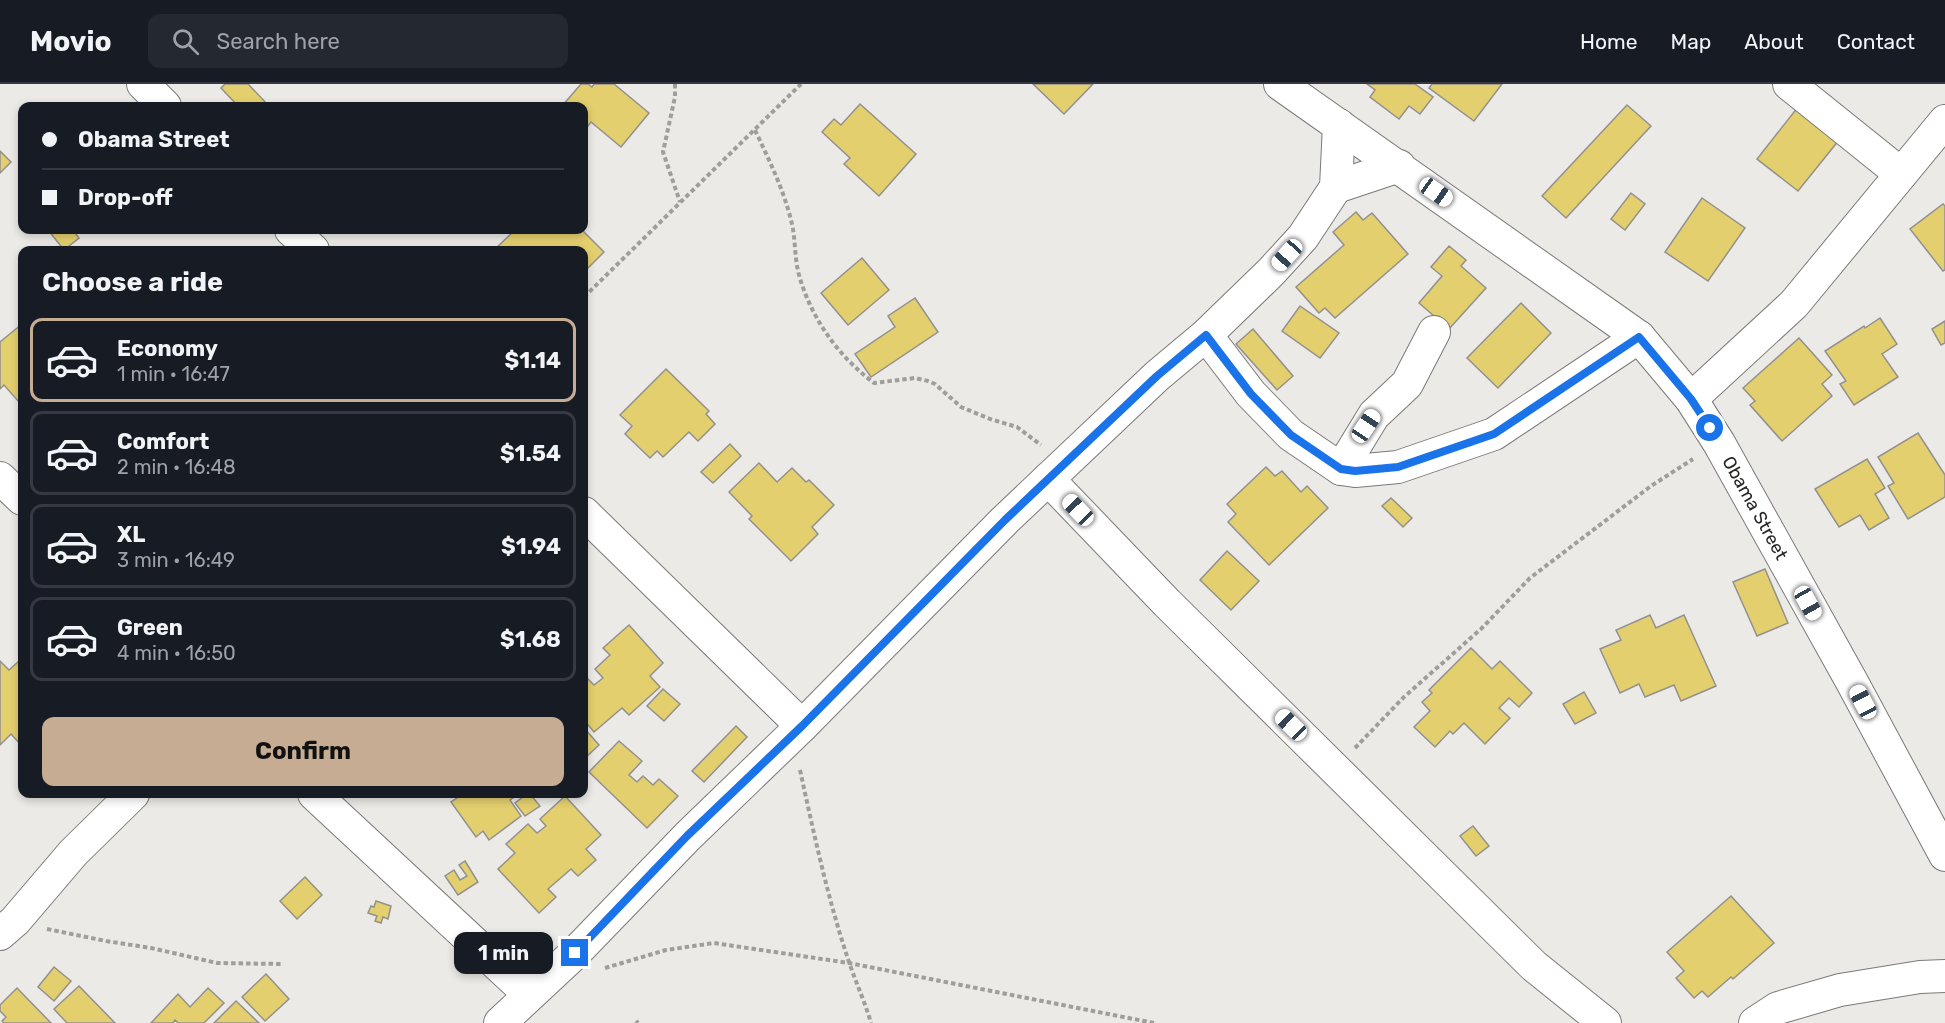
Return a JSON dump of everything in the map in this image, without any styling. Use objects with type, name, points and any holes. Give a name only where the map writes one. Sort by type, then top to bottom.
[{"type":"street","points":[[143,84],[161,102]]},
{"type":"street","name":"Obama Street","points":[[1280,84],[1639,337],[1691,399],[1719,443],[1945,855]]},
{"type":"street","points":[[1789,84],[1901,174]]},
{"type":"street","points":[[1691,399],[1794,304],[1945,122]]},
{"type":"street","points":[[500,1023],[575,953],[687,836],[798,730],[1056,473],[1157,376],[1206,335],[1271,272],[1303,237],[1336,187],[1338,125]]},
{"type":"street","points":[[1336,187],[1399,166]]},
{"type":"street","points":[[295,234],[309,246]]},
{"type":"street","points":[[1341,469],[1374,414],[1407,384],[1434,332]]},
{"type":"street","points":[[1206,335],[1251,394],[1291,435],[1341,469],[1373,471],[1398,467],[1494,434],[1639,337]]},
{"type":"street","points":[[1056,473],[1167,603],[1534,966],[1605,1023]]},
{"type":"street","points":[[0,478],[18,495]]},
{"type":"street","points":[[588,517],[798,730]]},
{"type":"street","points":[[7,928],[73,853],[129,798]]},
{"type":"street","points":[[318,798],[529,994]]},
{"type":"street","points":[[1755,1023],[1778,1008],[1840,990],[1920,977],[1945,976]]},
{"type":"path","points":[[675,84],[675,97],[663,152],[680,202]]},
{"type":"path","points":[[588,293],[801,84]]},
{"type":"path","points":[[755,130],[777,176],[792,222],[799,274],[814,315],[855,369],[874,383],[915,378],[935,384],[961,407],[1017,427],[1056,473]]},
{"type":"path","points":[[1335,769],[1404,697],[1481,629],[1530,578],[1651,486],[1719,443]]},
{"type":"path","points":[[798,730],[820,862],[849,963],[871,1023]]},
{"type":"path","points":[[7,928],[63,933],[151,948],[217,963],[282,964]]},
{"type":"path","points":[[599,968],[608,969],[666,950],[714,943],[849,963],[1154,1023]]},
{"type":"building","points":[[225,84],[248,84],[265,102],[234,102],[221,88]]},
{"type":"building","points":[[581,84],[588,84],[592,87],[594,84],[614,84],[649,113],[621,147],[591,122],[588,126],[588,102],[565,102]]},
{"type":"building","points":[[1033,84],[1093,84],[1064,114]]},
{"type":"building","points":[[1367,84],[1415,84],[1433,97],[1420,114],[1409,106],[1399,119],[1370,97],[1375,90]]},
{"type":"building","points":[[1432,84],[1502,84],[1474,121],[1429,88]]},
{"type":"building","points":[[860,104],[916,154],[879,196],[844,164],[850,158],[822,132],[834,119],[841,125]]},
{"type":"building","points":[[1627,105],[1651,126],[1566,218],[1542,196]]},
{"type":"building","points":[[1798,107],[1839,140],[1798,191],[1757,159]]},
{"type":"building","points":[[0,151],[11,162],[0,173]]},
{"type":"building","points":[[1631,193],[1645,204],[1625,230],[1611,219]]},
{"type":"building","points":[[1702,198],[1745,228],[1708,281],[1665,252]]},
{"type":"building","points":[[1943,204],[1945,206],[1945,270],[1943,271],[1910,229]]},
{"type":"building","points":[[1356,212],[1363,220],[1372,213],[1408,254],[1335,318],[1325,308],[1319,313],[1296,287],[1344,245],[1333,232]]},
{"type":"building","points":[[51,234],[76,234],[79,238],[69,246],[61,246]]},
{"type":"building","points":[[511,234],[586,234],[604,252],[588,268],[588,246],[498,246]]},
{"type":"building","points":[[1449,246],[1466,260],[1461,266],[1486,288],[1449,329],[1419,303],[1442,276],[1431,267]]},
{"type":"building","points":[[862,258],[889,290],[848,325],[821,293]]},
{"type":"building","points":[[915,298],[938,332],[871,377],[855,354],[895,327],[888,316]]},
{"type":"building","points":[[1521,303],[1551,333],[1498,388],[1467,358]]},
{"type":"building","points":[[1300,306],[1339,333],[1320,358],[1282,331]]},
{"type":"building","points":[[1880,318],[1897,344],[1882,354],[1898,377],[1854,405],[1840,384],[1846,381],[1825,351]]},
{"type":"building","points":[[1945,321],[1945,343],[1941,345],[1932,329]]},
{"type":"building","points":[[18,327],[18,401],[4,385],[0,389],[0,342]]},
{"type":"building","points":[[1253,329],[1293,376],[1277,390],[1236,344]]},
{"type":"building","points":[[1799,338],[1832,375],[1822,384],[1832,396],[1782,441],[1750,405],[1755,401],[1743,388]]},
{"type":"building","points":[[666,369],[709,411],[706,414],[715,424],[698,441],[689,432],[663,457],[657,451],[650,458],[625,434],[632,426],[620,415]]},
{"type":"building","points":[[1918,433],[1945,475],[1945,497],[1908,519],[1888,486],[1894,483],[1878,457]]},
{"type":"building","points":[[730,444],[741,456],[713,483],[701,472]]},
{"type":"building","points":[[1867,459],[1885,488],[1875,494],[1889,518],[1869,530],[1860,515],[1839,527],[1815,489]]},
{"type":"building","points":[[759,463],[777,482],[792,468],[806,482],[809,480],[834,505],[812,527],[818,534],[791,561],[749,519],[752,516],[729,492]]},
{"type":"building","points":[[1266,467],[1275,476],[1282,471],[1301,492],[1307,486],[1328,508],[1269,565],[1228,522],[1236,514],[1227,504]]},
{"type":"building","points":[[1391,498],[1412,518],[1403,527],[1382,506]]},
{"type":"building","points":[[1227,551],[1259,581],[1231,610],[1200,580]]},
{"type":"building","points":[[1765,569],[1788,623],[1757,636],[1733,582]]},
{"type":"building","points":[[1650,615],[1656,628],[1684,615],[1716,686],[1681,701],[1674,685],[1645,697],[1639,684],[1620,693],[1600,649],[1621,640],[1616,630]]},
{"type":"building","points":[[629,625],[663,663],[650,676],[660,687],[629,715],[622,708],[594,732],[588,725],[588,679],[594,685],[603,678],[595,669],[610,655],[603,648]]},
{"type":"building","points":[[1471,648],[1492,669],[1500,661],[1532,693],[1519,707],[1509,698],[1499,708],[1510,718],[1485,744],[1464,723],[1453,734],[1450,731],[1435,747],[1414,727],[1430,711],[1422,702],[1432,693],[1429,690]]},
{"type":"building","points":[[0,661],[9,670],[18,662],[18,742],[11,734],[0,745]]},
{"type":"building","points":[[663,689],[680,704],[664,721],[647,706]]},
{"type":"building","points":[[1584,692],[1596,713],[1575,724],[1563,704]]},
{"type":"building","points":[[736,726],[747,737],[704,782],[692,771]]},
{"type":"building","points":[[588,732],[599,745],[588,755]]},
{"type":"building","points":[[619,741],[642,761],[629,775],[637,782],[643,776],[653,785],[659,779],[678,796],[647,828],[589,772]]},
{"type":"building","points":[[457,798],[513,798],[510,800],[521,816],[489,840],[483,831],[476,837],[451,802]]},
{"type":"building","points":[[522,798],[533,798],[540,806],[525,816],[515,803]]},
{"type":"building","points":[[563,798],[567,798],[601,835],[586,849],[596,860],[578,876],[571,869],[548,889],[556,897],[539,913],[498,869],[515,853],[506,844],[528,824],[537,833],[546,826],[540,819]]},
{"type":"building","points":[[1473,826],[1489,846],[1476,856],[1460,836]]},
{"type":"building","points":[[465,861],[478,882],[458,895],[445,876],[454,870],[460,880],[467,876],[459,865]]},
{"type":"building","points":[[305,877],[322,895],[297,919],[280,901]]},
{"type":"building","points":[[1731,896],[1774,943],[1733,979],[1731,977],[1708,997],[1702,991],[1694,998],[1676,978],[1684,971],[1667,952]]},
{"type":"building","points":[[376,901],[391,906],[388,919],[383,917],[381,923],[375,921],[377,916],[368,913]]},
{"type":"building","points":[[54,967],[71,981],[54,1001],[38,987]]},
{"type":"building","points":[[266,974],[289,999],[265,1021],[242,997]]},
{"type":"building","points":[[79,986],[115,1023],[67,1023],[54,1009]]},
{"type":"building","points":[[17,988],[51,1023],[4,1023],[2,1021],[6,1017],[0,1011],[0,1005]]},
{"type":"building","points":[[208,988],[224,1003],[204,1023],[178,1023],[175,1020],[173,1023],[151,1023],[178,994],[190,1007]]},
{"type":"building","points":[[236,1001],[259,1023],[214,1023]]},
{"type":"route","points":[[575,953],[687,836],[802,726],[1005,520],[1117,417],[1157,376],[1206,335],[1251,394],[1291,435],[1341,469],[1373,471],[1398,467],[1494,434],[1639,337],[1691,399],[1710,428]]}]
